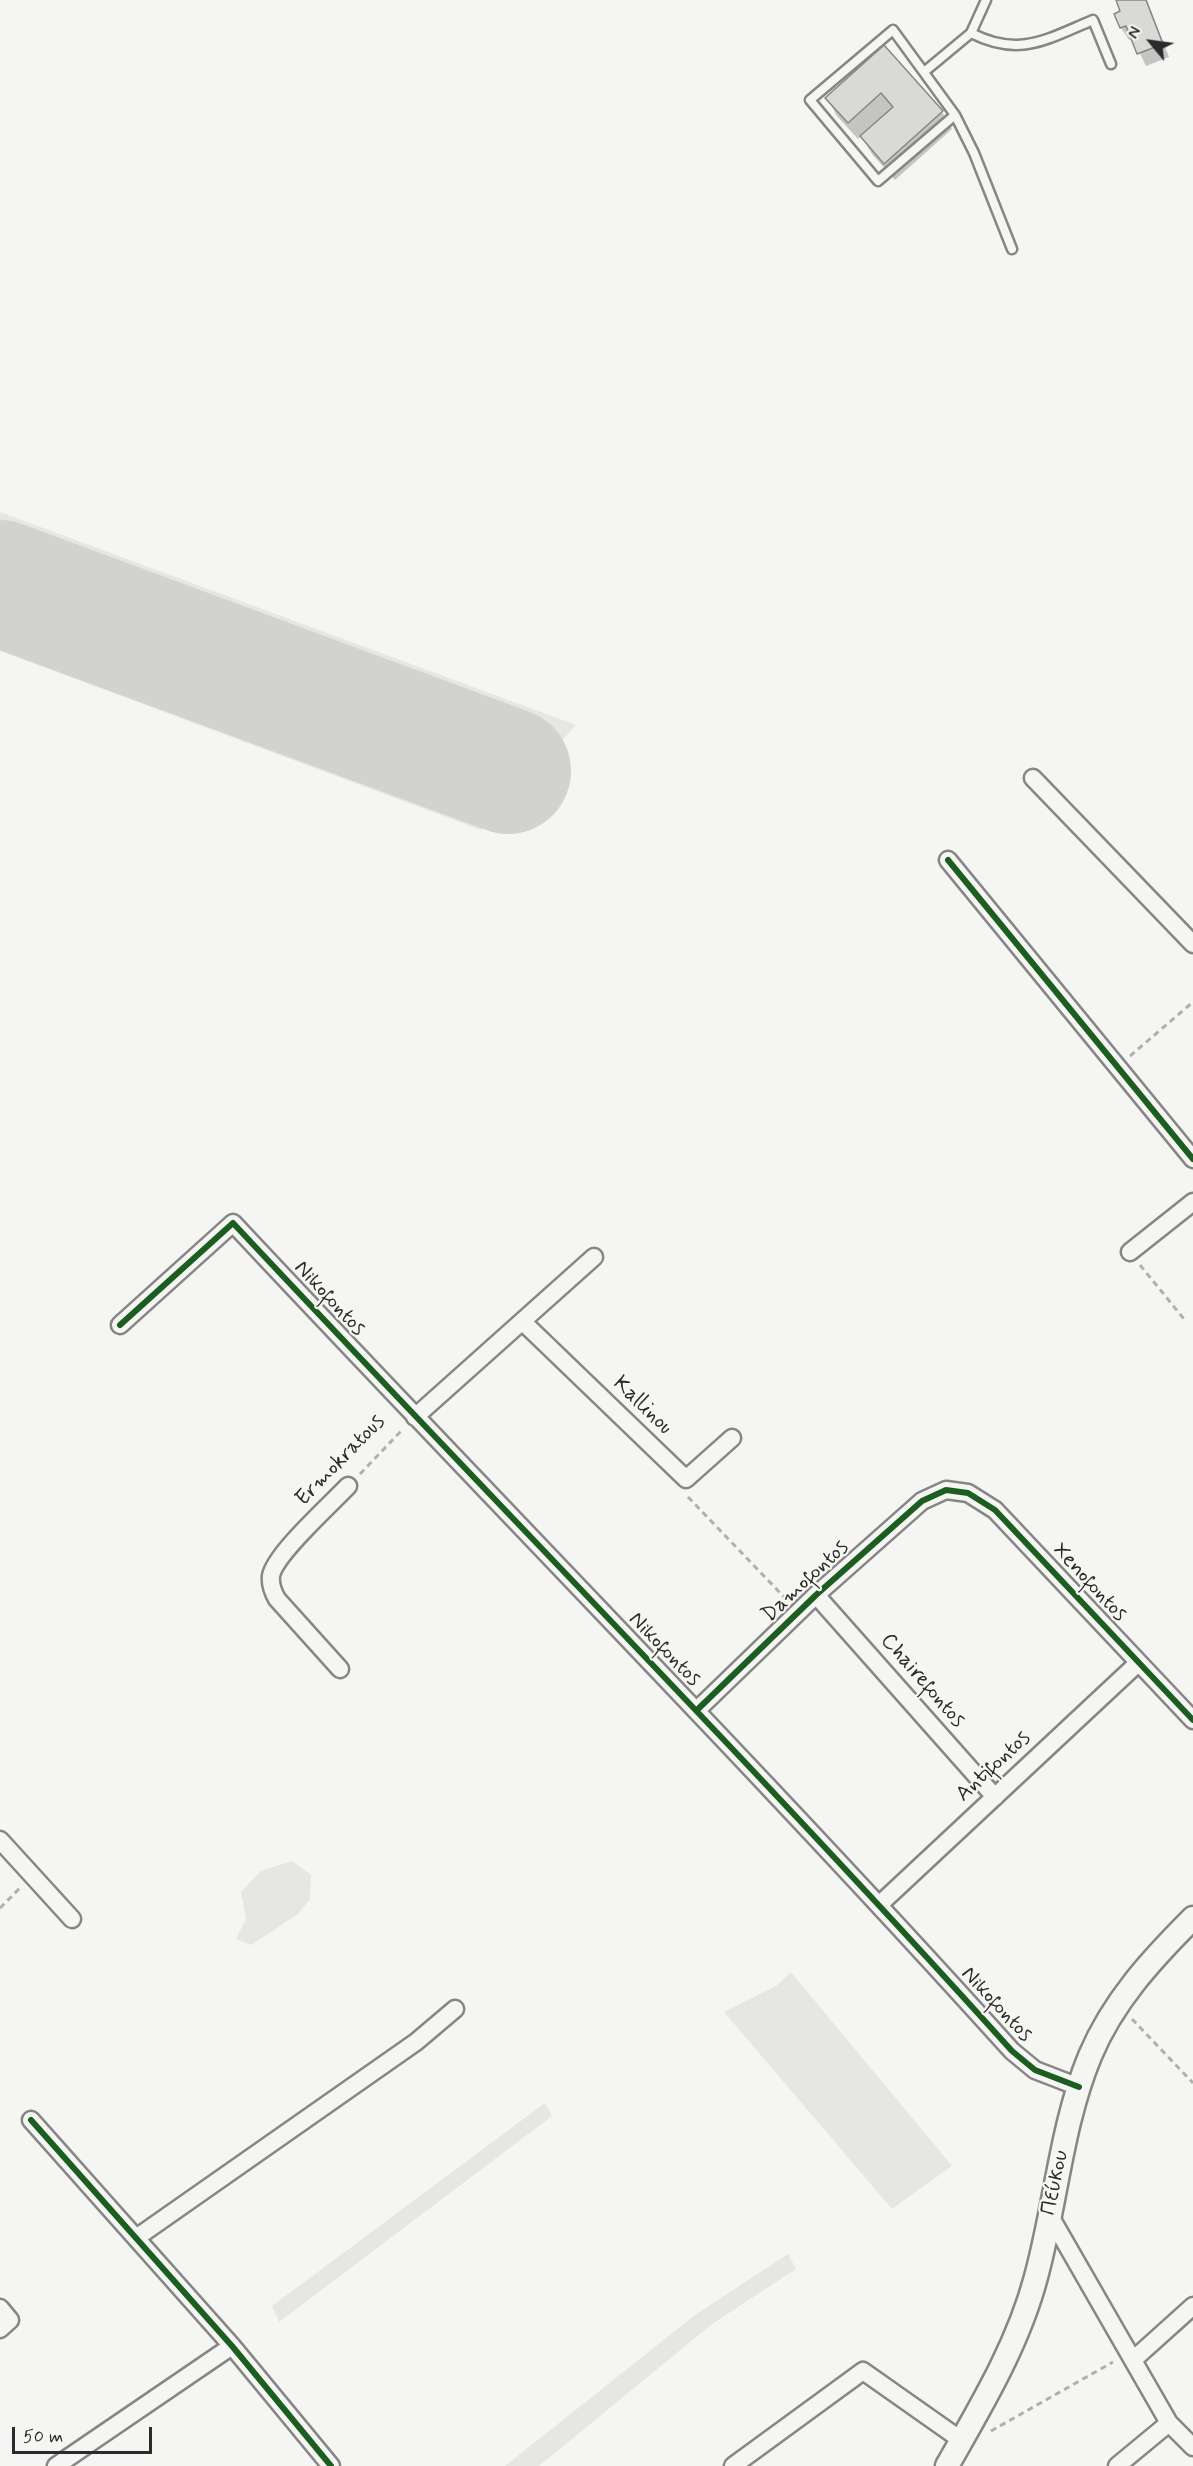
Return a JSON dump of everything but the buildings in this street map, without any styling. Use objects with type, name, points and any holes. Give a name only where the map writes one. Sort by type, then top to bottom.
[{"type":"main road","name":"Πεύκου","points":[[946,2466],[988,2392],[1016,2336],[1036,2278],[1060,2161],[1079,2087],[1091,2055],[1118,2004],[1148,1964],[1193,1918]]},
{"type":"street","points":[[1033,778],[1193,944]]},
{"type":"street","points":[[948,860],[1193,1159]]},
{"type":"street","points":[[1130,1252],[1193,1202]]},
{"type":"street","name":"Nikofontos","points":[[120,1325],[233,1223],[415,1417],[697,1710],[879,1904],[1012,2051],[1035,2070],[1079,2087]]},
{"type":"street","name":"Ermokratous","points":[[415,1417],[594,1257]]},
{"type":"street","name":"Kallinou","points":[[523,1322],[686,1479]]},
{"type":"street","points":[[686,1479],[732,1438]]},
{"type":"street","name":"Ermokratous","points":[[340,1669],[277,1599],[272,1588],[271,1576],[282,1555],[348,1486]]},
{"type":"street","name":"Damofontos","points":[[697,1710],[816,1595],[922,1502],[946,1490]]},
{"type":"street","name":"Xenofontos","points":[[946,1490],[968,1493],[995,1510],[1193,1720]]},
{"type":"street","name":"Chairefontos","points":[[816,1595],[995,1797]]},
{"type":"street","name":"Antifontos","points":[[879,1904],[1138,1663]]},
{"type":"street","points":[[0,1840],[72,1919]]},
{"type":"street","points":[[136,2238],[416,2042],[455,2008]]},
{"type":"street","points":[[31,2120],[232,2346],[331,2466]]},
{"type":"street","points":[[1050,2216],[1169,2423],[1193,2447]]},
{"type":"street","points":[[1131,2356],[1193,2306]]},
{"type":"street","points":[[0,2308],[10,2320],[0,2329]]},
{"type":"street","points":[[56,2466],[232,2346]]},
{"type":"street","points":[[733,2466],[863,2371],[961,2440]]},
{"type":"street","points":[[1117,2466],[1169,2423]]},
{"type":"lane","points":[[924,72],[971,33],[984,1]]},
{"type":"lane","points":[[971,33],[990,42],[1009,46],[1028,45],[1093,20],[1111,64]]},
{"type":"lane","points":[[955,115],[878,181],[810,100],[893,30],[955,115],[974,153],[1012,249]]},
{"type":"path","points":[[1118,1067],[1193,1002]]},
{"type":"path","points":[[1130,1252],[1184,1319]]},
{"type":"path","points":[[686,1479],[687,1496],[799,1612]]},
{"type":"path","points":[[0,1908],[33,1876]]},
{"type":"path","points":[[1118,2004],[1193,2083]]},
{"type":"path","points":[[986,2433],[1131,2356]]},
{"type":"shaded area","points":[[0,512],[576,725],[481,830],[0,651],[0,615],[500,801],[546,747],[0,545]]},
{"type":"shaded area","points":[[292,1861],[311,1875],[310,1899],[298,1914],[251,1945],[236,1939],[246,1919],[241,1892],[261,1871]]},
{"type":"shaded area","points":[[791,1972],[952,2166],[892,2209],[724,2012],[776,1986]]},
{"type":"shaded area","points":[[545,2103],[552,2116],[279,2322],[272,2306]]},
{"type":"shaded area","points":[[788,2254],[796,2269],[712,2324],[539,2466],[505,2466],[695,2315]]},
{"type":"runway","points":[[0,583],[508,771]]},
{"type":"cycle path","points":[[948,860],[1193,1159]]},
{"type":"cycle path","points":[[120,1325],[233,1223],[820,1842],[1012,2051],[1035,2070],[1079,2087]]},
{"type":"cycle path","points":[[697,1710],[816,1595],[922,1501],[946,1490],[968,1493],[995,1510],[1193,1720]]},
{"type":"cycle path","points":[[31,2120],[232,2346],[331,2466]]}]
